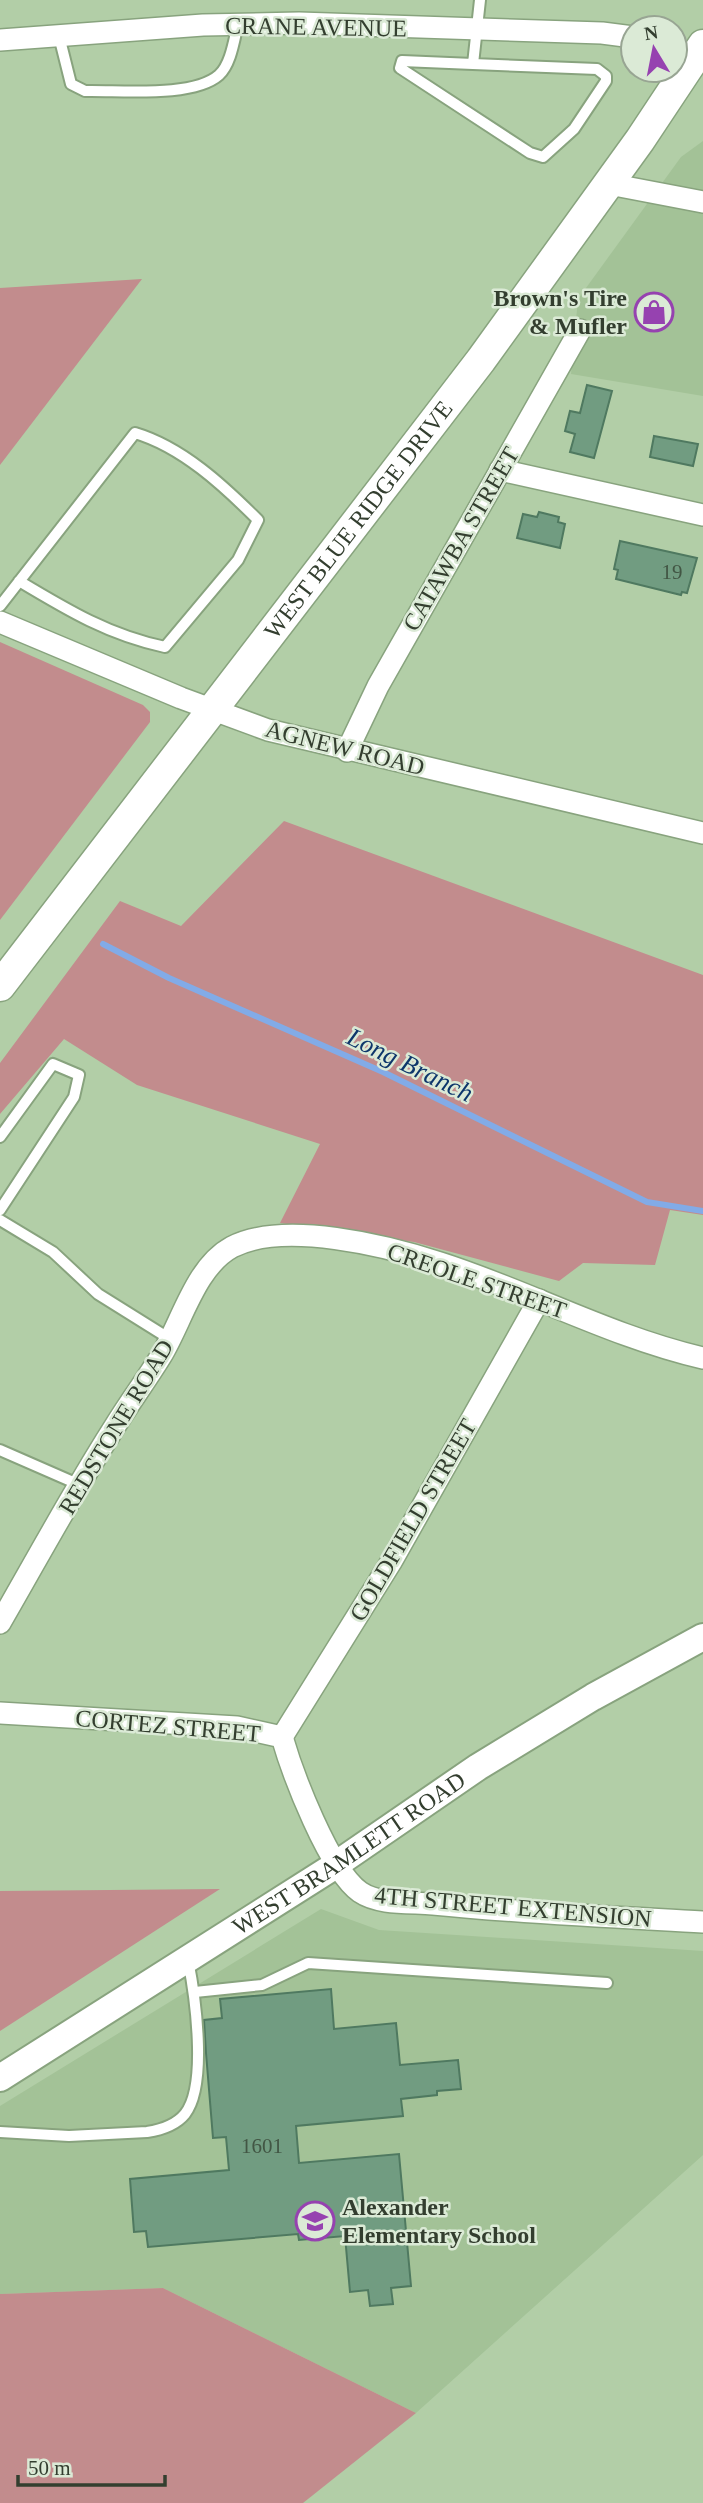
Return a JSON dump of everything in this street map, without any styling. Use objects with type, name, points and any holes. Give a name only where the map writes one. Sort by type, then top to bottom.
[{"type":"main road","name":"WEST BLUE RIDGE DRIVE","points":[[0,986],[481,360],[609,184],[694,55]]},
{"type":"street","name":"CRANE AVENUE","points":[[0,40],[238,24],[299,23],[619,35]]},
{"type":"street","points":[[609,184],[703,202]]},
{"type":"street","name":"CATAWBA STREET","points":[[347,751],[378,686],[580,330]]},
{"type":"street","points":[[500,470],[703,515]]},
{"type":"street","name":"AGNEW ROAD","points":[[0,622],[212,710],[268,730],[347,751],[703,833]]},
{"type":"street","name":"CREOLE STREET","points":[[244,1242],[302,1237],[391,1250],[440,1263],[646,1341],[703,1358]]},
{"type":"street","name":"REDSTONE ROAD","points":[[0,1623],[80,1485],[170,1339],[210,1265],[244,1242]]},
{"type":"street","name":"GOLDFIELD STREET","points":[[282,1737],[391,1562],[539,1300]]},
{"type":"street","name":"WEST BRAMLETT ROAD","points":[[0,2078],[336,1865],[478,1767],[593,1697],[703,1637]]},
{"type":"street","name":"CORTEZ STREET","points":[[0,1713],[237,1727],[282,1737],[291,1770],[336,1865]]},
{"type":"street","name":"4TH STREET EXTENSION","points":[[336,1865],[356,1889],[377,1899],[474,1908],[703,1922]]},
{"type":"lane","points":[[473,64],[480,0]]},
{"type":"lane","points":[[59,36],[71,84],[85,90],[199,88],[221,74],[231,53],[238,24]]},
{"type":"lane","points":[[423,60],[473,64],[597,69],[606,76],[606,81],[574,129],[543,157],[521,147],[399,66],[402,61],[423,60]]},
{"type":"lane","points":[[0,606],[19,581],[135,433],[159,440],[228,490],[258,520],[238,559],[166,647],[126,638],[68,610],[19,581]]},
{"type":"lane","points":[[0,1137],[53,1063],[79,1075],[74,1097],[0,1210]]},
{"type":"lane","points":[[0,1220],[53,1252],[98,1294],[170,1339]]},
{"type":"lane","points":[[0,1450],[80,1485]]},
{"type":"lane","points":[[0,2132],[69,2136],[147,2132],[158,2130],[183,2117],[193,2092],[198,2057],[195,1992],[188,1960]]},
{"type":"lane","points":[[195,1992],[262,1985],[308,1963],[607,1983]]},
{"type":"shaded area","points":[[703,141],[703,396],[571,374],[578,299],[681,157]]},
{"type":"shaded area","points":[[142,279],[0,465],[0,288]]},
{"type":"shaded area","points":[[0,642],[143,705],[150,712],[150,722],[0,920]]},
{"type":"shaded area","points":[[284,821],[703,975],[703,1215],[670,1210],[655,1265],[583,1263],[559,1281],[414,1242],[280,1223],[320,1144],[137,1085],[64,1039],[0,1114],[0,1063],[120,901],[181,926]]},
{"type":"shaded area","points":[[220,1889],[0,2031],[0,1891]]},
{"type":"shaded area","name":"Alexander Elementary School","points":[[321,1909],[379,1930],[703,1951],[703,2155],[416,2413],[163,2288],[0,2294],[0,2106]]},
{"type":"shaded area","points":[[163,2288],[416,2413],[303,2503],[0,2503],[0,2294]]},
{"type":"building","points":[[587,385],[612,391],[594,458],[570,452],[575,434],[565,431],[570,411],[580,413]]},
{"type":"building","points":[[654,436],[698,444],[693,466],[650,457]]},
{"type":"building","points":[[539,512],[559,517],[558,522],[565,524],[560,548],[517,538],[523,514],[537,517]]},
{"type":"building","points":[[620,541],[697,558],[687,593],[682,592],[681,595],[616,579],[618,570],[614,569]]},
{"type":"building","points":[[331,1989],[334,2029],[396,2023],[400,2065],[458,2060],[461,2089],[401,2099],[403,2116],[296,2126],[299,2163],[399,2154],[411,2286],[391,2288],[393,2304],[370,2306],[368,2290],[350,2292],[345,2236],[299,2240],[298,2234],[148,2247],[146,2231],[134,2232],[130,2179],[229,2170],[226,2137],[213,2138],[204,2020],[222,2018],[220,1999]]},
{"type":"waterway","name":"Long Branch","points":[[103,944],[169,978],[383,1072],[647,1202],[703,1211]]},
{"type":"place","name":"Brown's Tire & Mufler","points":[[654,312]]},
{"type":"place","name":"Alexander Elementary School","points":[[315,2221]]}]
